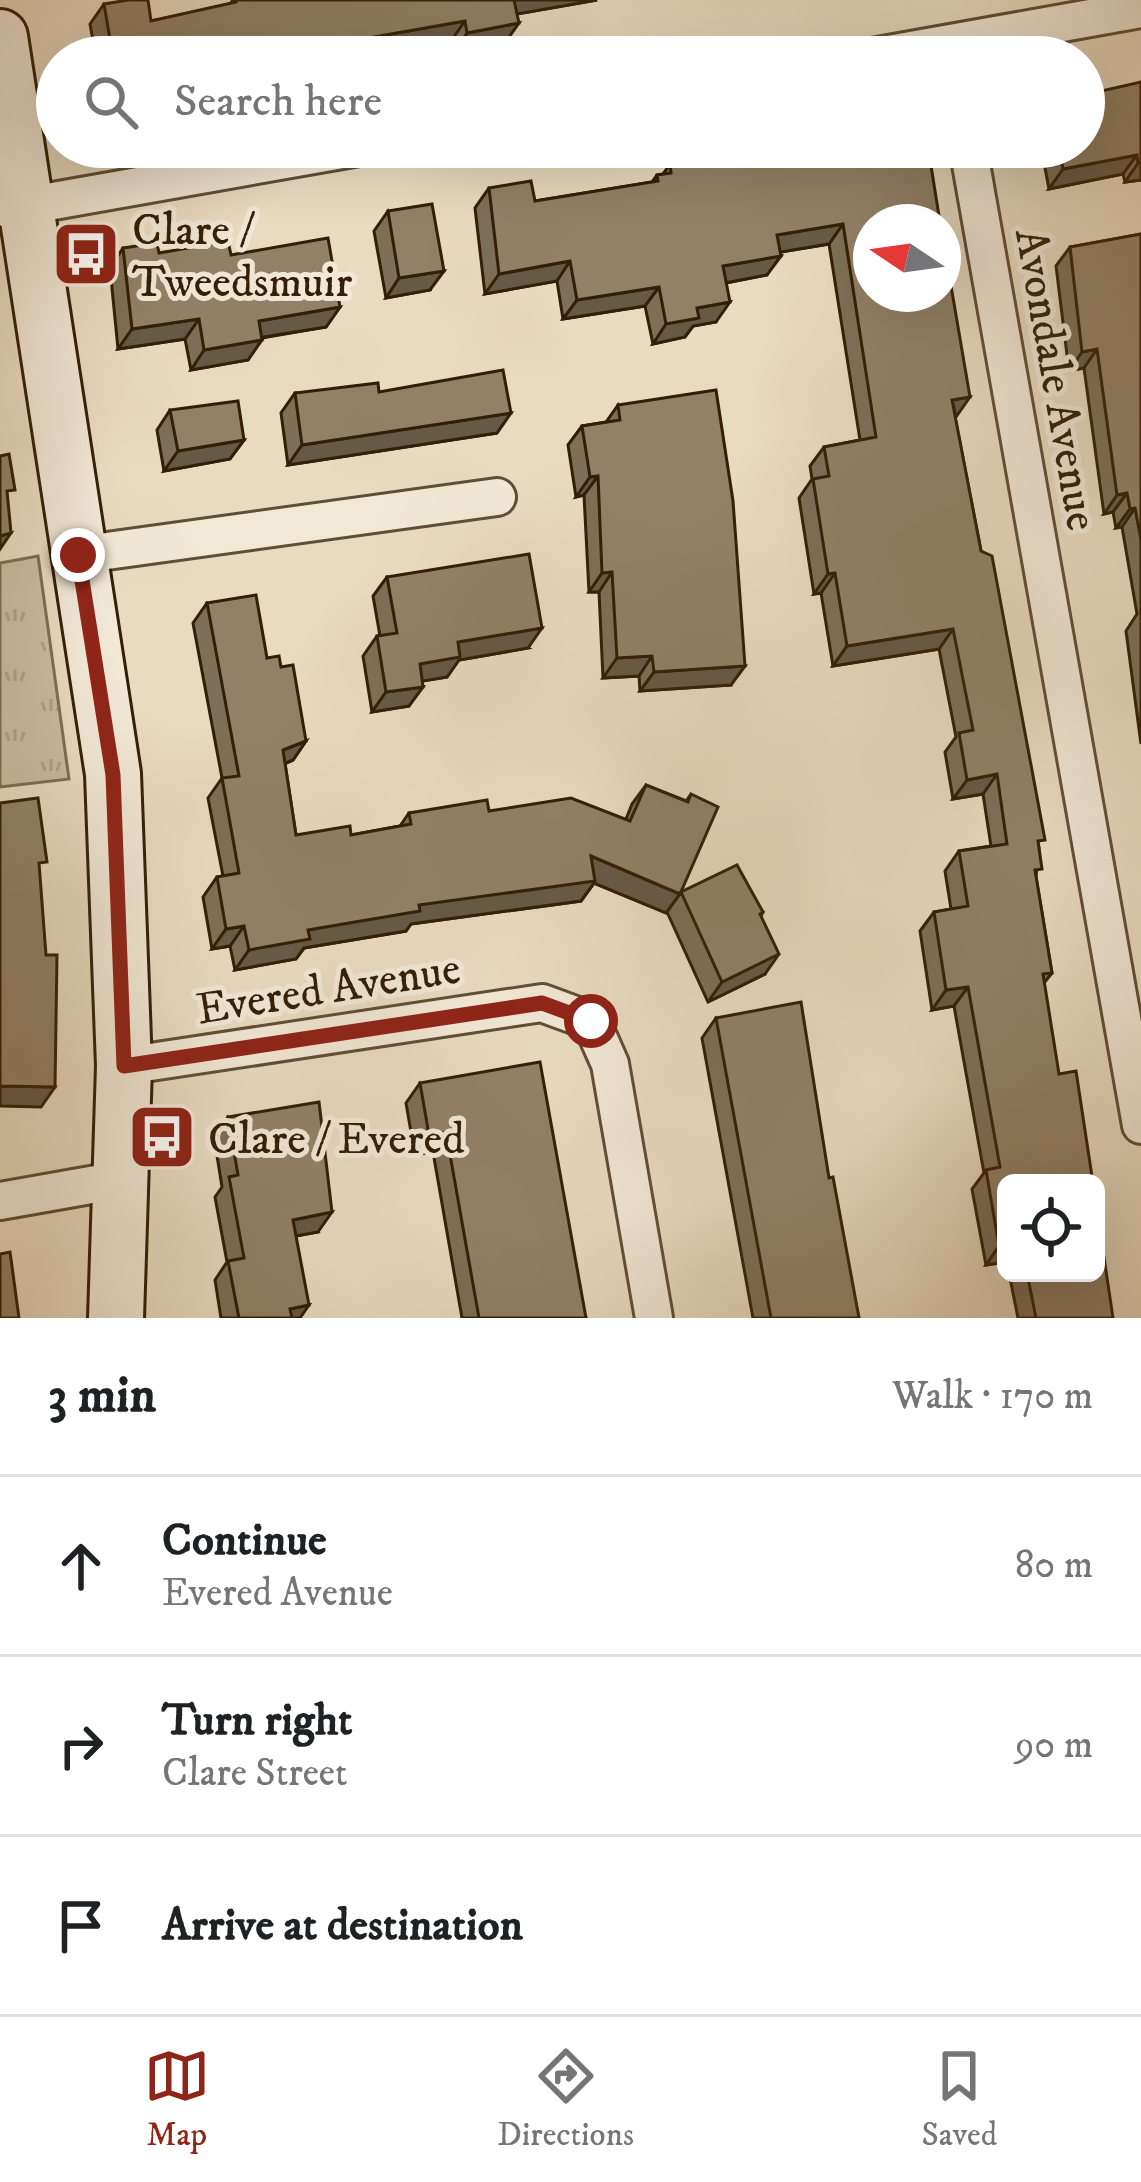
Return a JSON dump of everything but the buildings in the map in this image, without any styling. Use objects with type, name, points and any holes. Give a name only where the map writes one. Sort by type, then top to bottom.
[{"type":"street","points":[[975,36],[1010,15],[1141,8]]},
{"type":"street","points":[[0,37],[15,208],[113,775],[124,1066],[116,1318]]},
{"type":"street","points":[[15,208],[241,168]]},
{"type":"street","name":"Avondale Avenue","points":[[972,168],[1141,1125]]},
{"type":"street","points":[[78,555],[497,497]]},
{"type":"street","name":"Evered Avenue","points":[[124,1066],[545,1004],[591,1021],[610,1064],[654,1318]]},
{"type":"street","points":[[0,1201],[119,1180]]},
{"type":"green space","points":[[38,556],[69,779],[0,787],[0,563]]},
{"type":"place","name":"Clare / Tweedsmuir","points":[[86,254]]},
{"type":"place","name":"Clare / Evered","points":[[162,1137]]},
{"type":"route","points":[[78,555],[113,775],[124,1066],[542,1003],[591,1021]]}]
